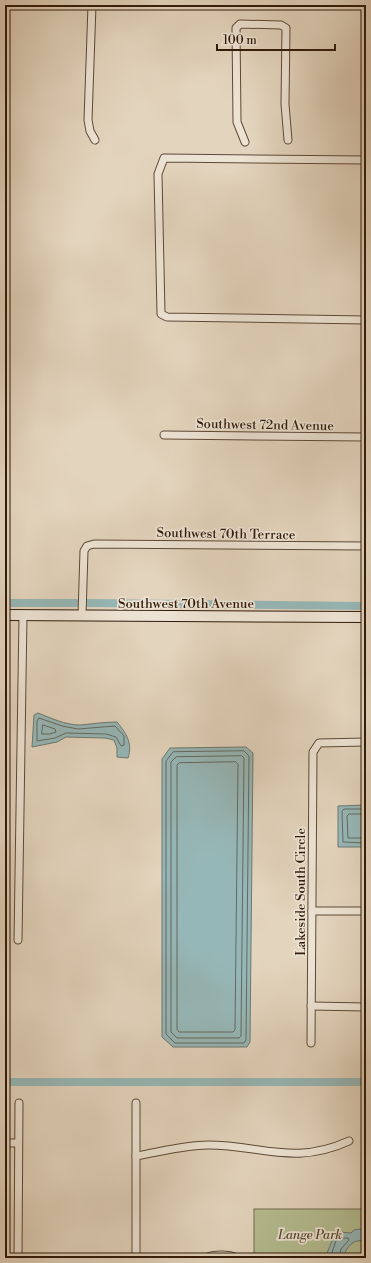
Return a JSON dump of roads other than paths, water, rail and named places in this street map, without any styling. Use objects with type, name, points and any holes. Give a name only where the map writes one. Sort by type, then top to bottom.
[{"type":"street","points":[[92,5],[88,120],[90,131],[95,140]]},
{"type":"street","points":[[245,142],[237,122],[236,28],[240,24],[281,24],[286,28],[285,104],[288,140]]},
{"type":"street","points":[[366,160],[164,158],[158,174],[161,314],[167,317],[366,320]]},
{"type":"street","name":"Southwest 72nd Avenue","points":[[164,435],[366,437]]},
{"type":"street","name":"Southwest 70th Terrace","points":[[82,615],[84,551],[86,546],[94,544],[366,546]]},
{"type":"street","name":"Southwest 70th Avenue","points":[[5,615],[366,617]]},
{"type":"street","points":[[18,940],[23,615]]},
{"type":"street","name":"Lakeside South Circle","points":[[311,1043],[313,752],[319,743],[366,742]]},
{"type":"street","points":[[312,910],[366,911]]},
{"type":"street","points":[[311,1006],[366,1007]]},
{"type":"street","points":[[18,1258],[19,1103]]},
{"type":"street","points":[[136,1103],[136,1258]]},
{"type":"street","points":[[136,1156],[208,1145],[298,1154],[330,1149],[349,1141]]},
{"type":"street","points":[[5,1143],[18,1143]]},
{"type":"street","points":[[205,1258],[210,1256],[232,1255],[238,1258]]},
{"type":"water","points":[[38,713],[58,721],[74,725],[117,722],[128,738],[130,748],[128,758],[117,757],[117,748],[114,740],[105,738],[66,737],[57,742],[32,747],[34,715]]},
{"type":"water","points":[[246,747],[253,753],[250,1042],[247,1047],[173,1047],[162,1037],[162,759],[170,748]]},
{"type":"water","points":[[366,805],[366,847],[338,847],[338,806]]},
{"type":"water","points":[[360,1229],[364,1232],[364,1239],[350,1245],[343,1258],[325,1258],[334,1236],[339,1232],[351,1233],[354,1230]]},
{"type":"waterway","points":[[5,603],[76,603]]},
{"type":"waterway","points":[[89,603],[366,606]]},
{"type":"waterway","points":[[5,1082],[366,1082]]},
{"type":"park label","name":"Lange Park","points":[[310,1234]]}]
